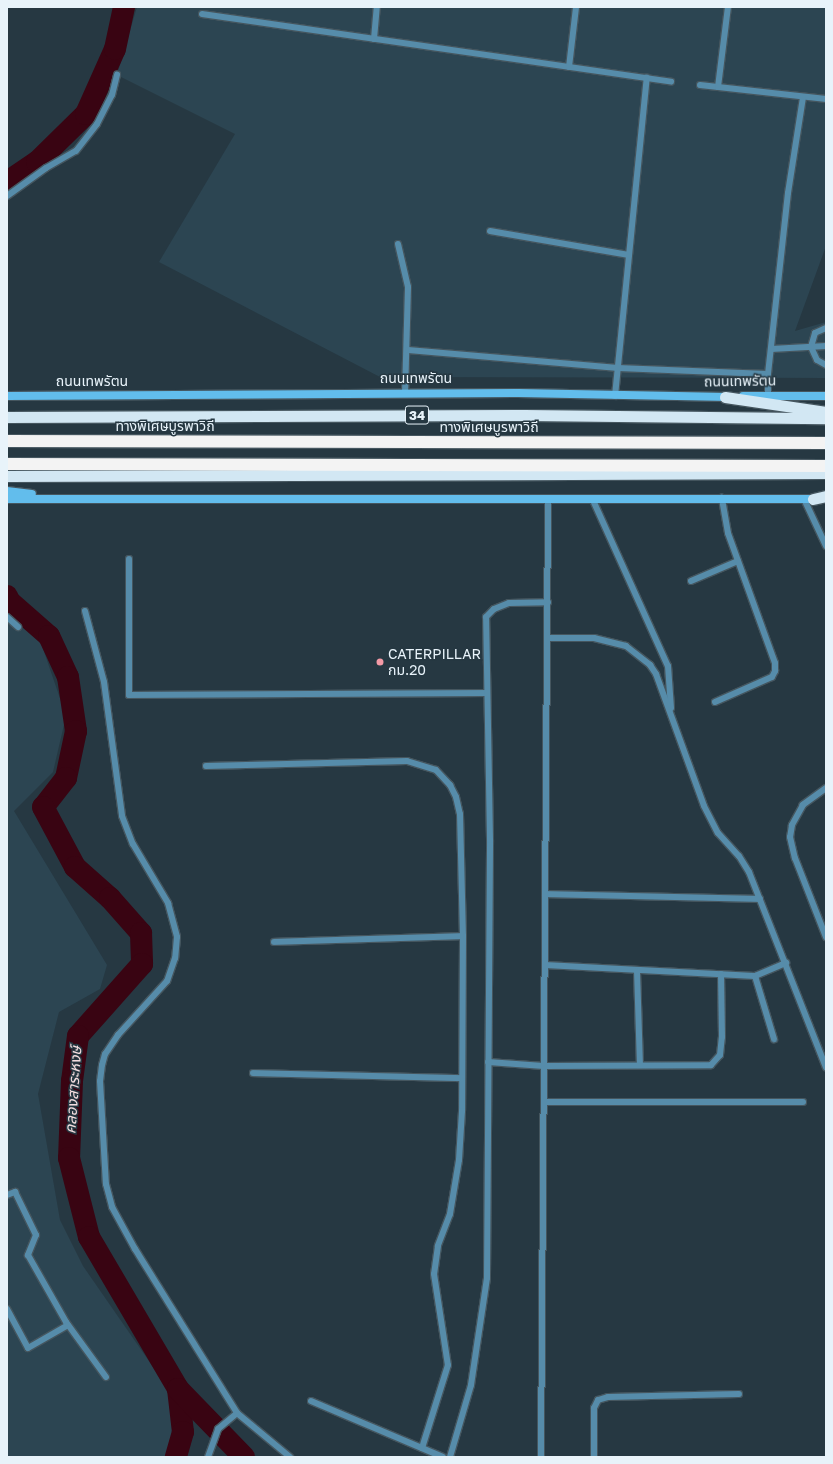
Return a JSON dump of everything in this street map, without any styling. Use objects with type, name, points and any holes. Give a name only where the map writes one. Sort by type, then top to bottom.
[{"type":"highway","points":[[725,397],[826,412]]},
{"type":"highway","name":"34","points":[[7,417],[524,415],[826,418]]},
{"type":"highway","name":"ทางพิเศษบูรพาวิถี","points":[[7,441],[826,443]]},
{"type":"highway","points":[[7,464],[826,466]]},
{"type":"highway","points":[[7,476],[826,473]]},
{"type":"highway","points":[[808,499],[826,497]]},
{"type":"main road","name":"ถนนเทพรัตน","points":[[7,396],[518,393],[615,396],[826,396]]},
{"type":"main road","points":[[7,491],[55,497]]},
{"type":"main road","points":[[7,499],[55,497],[808,499]]},
{"type":"lane","points":[[374,39],[377,7]]},
{"type":"lane","points":[[569,67],[576,7]]},
{"type":"lane","points":[[718,87],[728,7]]},
{"type":"lane","points":[[202,14],[671,82]]},
{"type":"lane","points":[[7,196],[46,168],[76,151],[97,124],[112,95],[117,75]]},
{"type":"lane","points":[[615,396],[647,78]]},
{"type":"lane","points":[[700,85],[826,99]]},
{"type":"lane","points":[[768,396],[768,374],[788,193],[803,97]]},
{"type":"lane","points":[[490,232],[629,255]]},
{"type":"lane","points":[[398,244],[408,287],[408,350],[405,394]]},
{"type":"lane","points":[[826,328],[815,333],[811,347],[817,360],[826,365]]},
{"type":"lane","points":[[771,348],[826,346]]},
{"type":"lane","points":[[408,350],[618,368],[768,374]]},
{"type":"lane","points":[[541,1457],[548,498]]},
{"type":"lane","points":[[592,498],[668,666],[672,717]]},
{"type":"lane","points":[[716,702],[772,677],[775,671],[775,663],[728,533],[722,498]]},
{"type":"lane","points":[[808,499],[826,546]]},
{"type":"lane","points":[[129,559],[129,694],[488,693]]},
{"type":"lane","points":[[691,581],[738,561]]},
{"type":"lane","points":[[450,1457],[471,1385],[487,1278],[488,693],[486,618],[494,608],[509,603],[548,602]]},
{"type":"lane","points":[[85,611],[104,682],[122,816],[133,844],[168,903],[177,937],[176,958],[167,981],[118,1035],[105,1054],[100,1081],[106,1184],[112,1207],[134,1249],[237,1413],[290,1457]]},
{"type":"lane","points":[[7,617],[18,627]]},
{"type":"lane","points":[[547,638],[594,638],[626,646],[650,664],[656,674],[710,821],[739,856],[760,899],[826,1067]]},
{"type":"lane","points":[[206,766],[407,761],[436,770],[450,784],[460,814],[463,936],[462,1078],[459,1160],[450,1214],[438,1246],[434,1274],[448,1365],[422,1448]]},
{"type":"lane","points":[[826,788],[803,805],[792,825],[790,837],[795,858],[826,937]]},
{"type":"lane","points":[[545,894],[760,899]]},
{"type":"lane","points":[[274,942],[463,936]]},
{"type":"lane","points":[[545,965],[755,976],[786,963]]},
{"type":"lane","points":[[637,971],[640,1065]]},
{"type":"lane","points":[[488,1062],[544,1066],[711,1065],[720,1055],[722,1038],[721,974]]},
{"type":"lane","points":[[755,976],[774,1039]]},
{"type":"lane","points":[[253,1073],[462,1078]]},
{"type":"lane","points":[[544,1102],[803,1102]]},
{"type":"lane","points":[[7,1195],[15,1192],[36,1235],[28,1255],[68,1325],[106,1377]]},
{"type":"lane","points":[[7,1309],[28,1348],[68,1325]]},
{"type":"lane","points":[[594,1457],[594,1408],[598,1400],[608,1397],[739,1394]]},
{"type":"lane","points":[[311,1401],[443,1457]]},
{"type":"lane","points":[[208,1457],[211,1444],[218,1429],[237,1413]]},
{"type":"shaded area","points":[[137,7],[826,7],[826,246],[795,331],[826,322],[826,378],[380,377],[159,262],[235,134],[117,75]]},
{"type":"shaded area","points":[[7,609],[39,637],[66,716],[53,772],[14,811],[107,965],[100,989],[59,1012],[38,1094],[60,1220],[83,1266],[169,1390],[173,1443],[167,1457],[7,1457]]},
{"type":"waterway","name":"คลองสาระหงษ์","points":[[7,182],[37,162],[86,114],[115,49],[124,7]]},
{"type":"waterway","name":"คลองสาระหงษ์","points":[[7,596],[9,601],[49,636],[68,677],[76,731],[66,778],[43,807],[75,867],[110,898],[141,933],[142,964],[78,1036],[72,1081],[69,1158],[89,1237],[178,1389],[183,1432],[176,1457]]},
{"type":"waterway","points":[[178,1389],[244,1457]]},
{"type":"place","name":"CATERPILLAR กม.20","points":[[380,662]]}]
